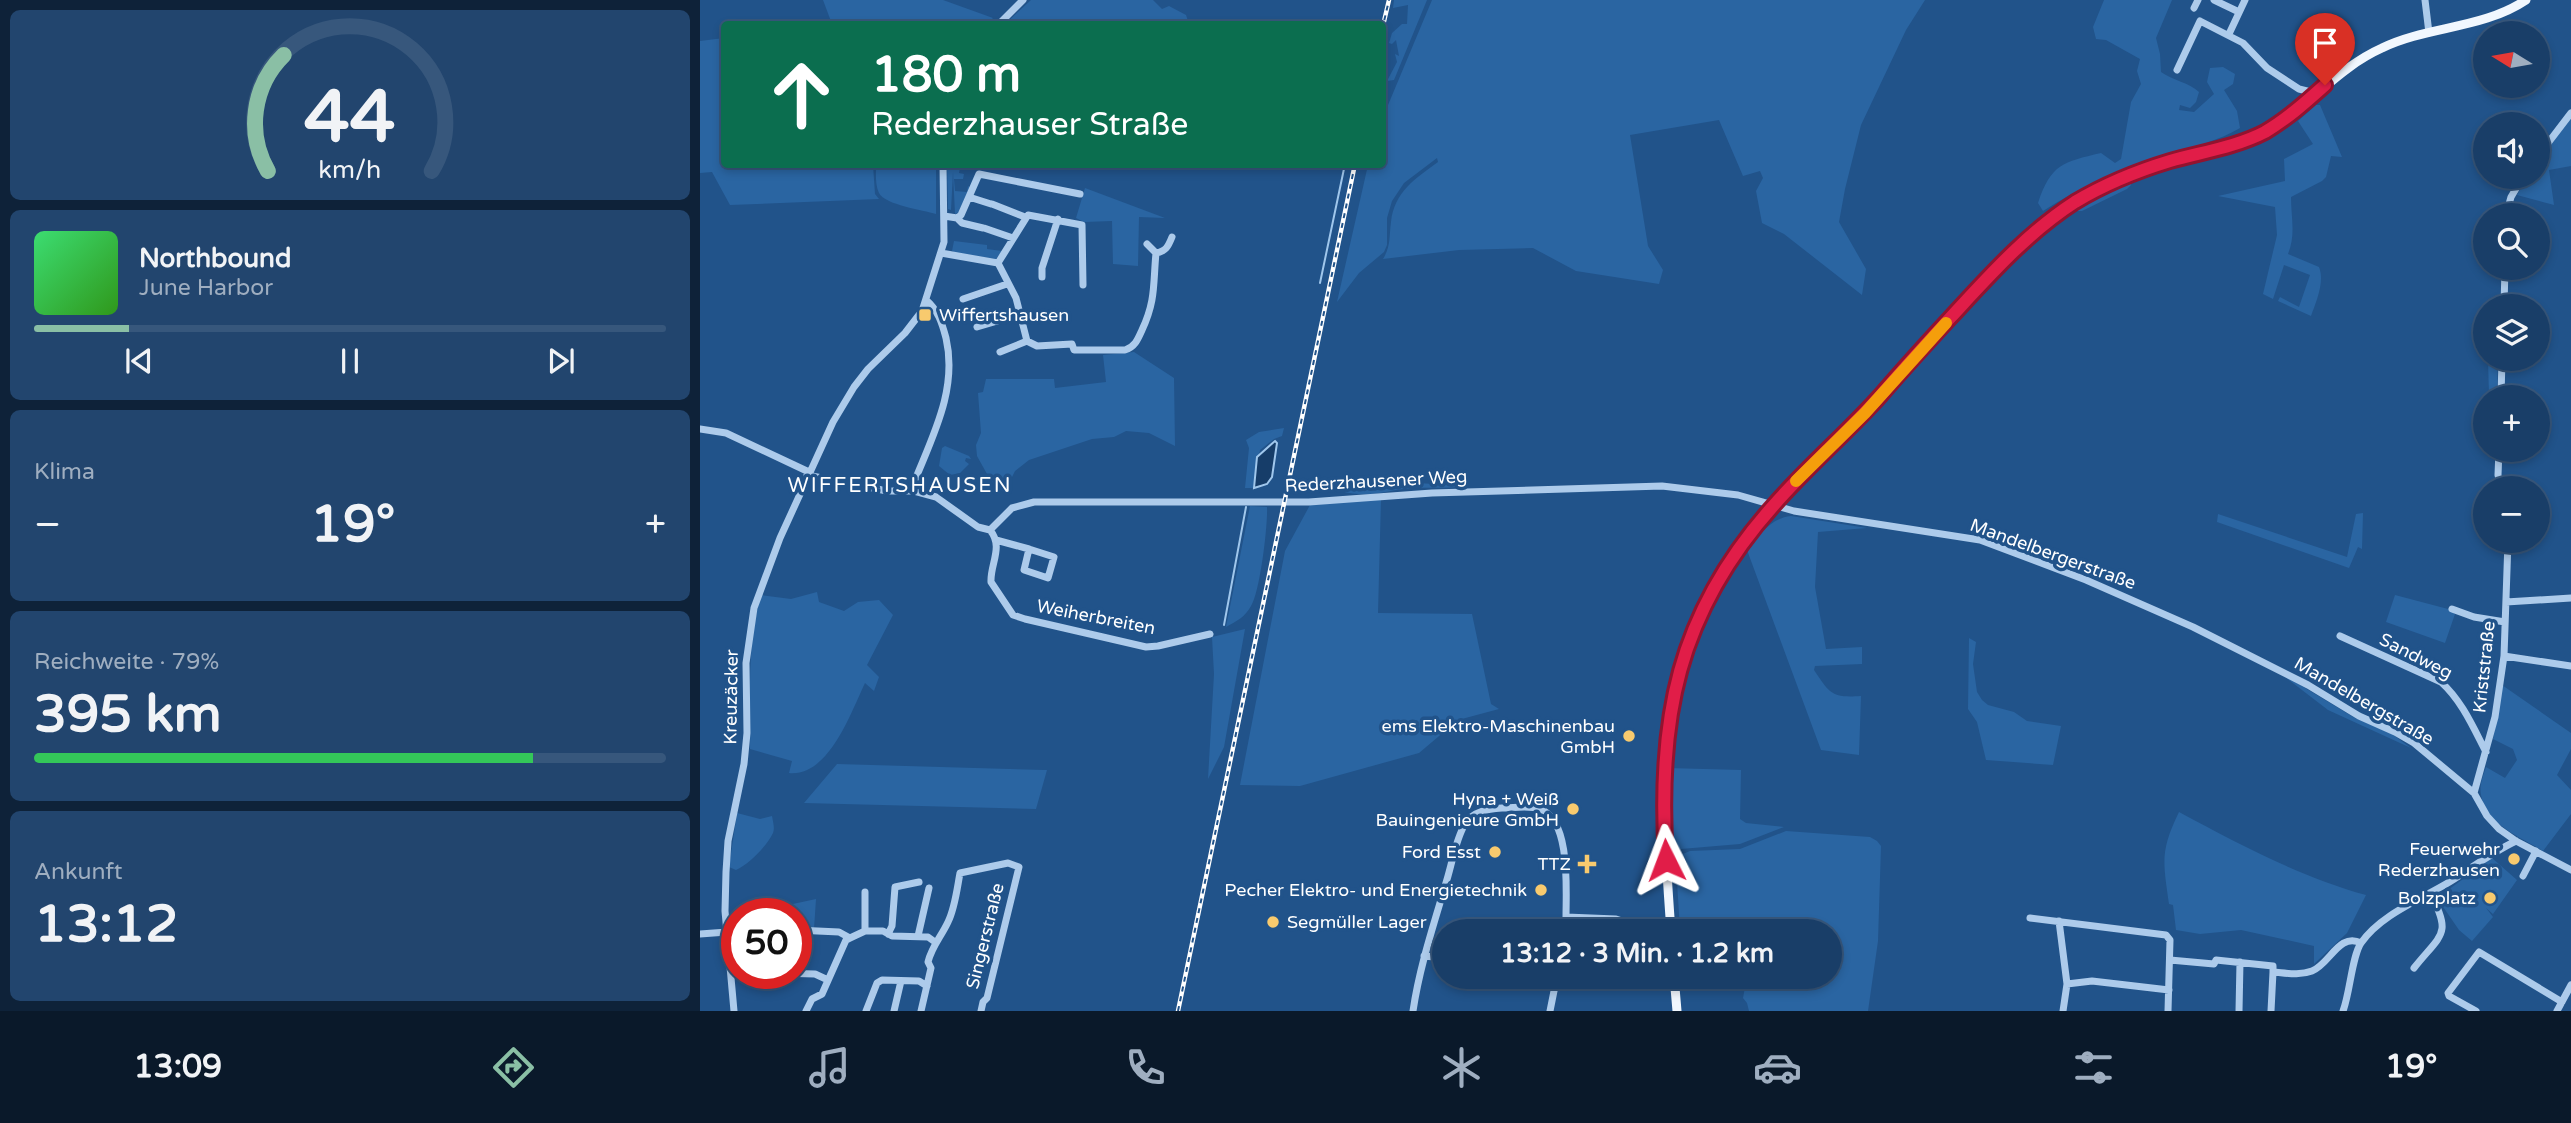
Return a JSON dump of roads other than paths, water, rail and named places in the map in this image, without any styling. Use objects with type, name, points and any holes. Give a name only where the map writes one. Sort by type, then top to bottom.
[{"type":"main road","points":[[1670,919],[1663,795],[1664,755],[1672,700],[1682,659],[1706,601],[1735,554],[1773,505],[1865,413],[1982,283],[2018,247],[2055,216],[2097,190],[2138,171],[2262,133],[2282,121],[2336,75],[2383,47],[2490,17],[2526,0]]},
{"type":"main road","points":[[1675,989],[1676,1011]]},
{"type":"street","points":[[1002,21],[1023,0]]},
{"type":"street","points":[[2214,0],[2239,12]]},
{"type":"street","points":[[2229,34],[2245,0]]},
{"type":"street","points":[[2426,0],[2429,33]]},
{"type":"street","points":[[2177,70],[2200,21],[2243,43],[2267,68],[2312,96]]},
{"type":"street","points":[[2550,140],[2571,113]]},
{"type":"street","name":"Kreuzäcker","points":[[725,898],[727,851],[747,733],[746,663],[751,623],[769,565],[832,422],[868,369],[905,333],[922,311],[941,253],[944,216],[943,168]]},
{"type":"street","points":[[957,218],[961,215],[979,174],[1080,194]]},
{"type":"street","points":[[969,197],[1025,217]]},
{"type":"street","points":[[998,263],[1025,217],[1031,214],[1082,225],[1083,285]]},
{"type":"street","points":[[944,216],[1013,238]]},
{"type":"street","points":[[1042,277],[1042,268],[1058,219]]},
{"type":"street","points":[[1156,253],[1168,247],[1172,237]]},
{"type":"street","points":[[998,263],[1016,298],[1021,314],[1020,323],[1027,341],[1037,346],[1072,344],[1074,350],[1132,348],[1151,310],[1154,296],[1156,253],[1147,244]]},
{"type":"street","points":[[941,253],[998,263]]},
{"type":"street","points":[[963,299],[1007,284]]},
{"type":"street","points":[[914,491],[913,485],[945,405],[950,363],[944,330],[936,310],[926,300]]},
{"type":"street","points":[[977,327],[1021,314]]},
{"type":"street","points":[[1000,352],[1027,341]]},
{"type":"street","points":[[700,429],[726,433],[808,474],[887,491],[914,491],[943,500],[978,527],[990,530],[996,540],[1029,549],[1054,557],[1048,578],[1024,570],[1029,549]]},
{"type":"street","name":"Rederzhausener Weg","points":[[990,530],[1012,508],[1034,502],[1309,502],[1432,493],[1662,486],[1738,495],[1773,505]]},
{"type":"street","name":"Mandelbergerstraße","points":[[1773,505],[1980,540],[2086,580],[2193,627]]},
{"type":"street","name":"Weiherbreiten","points":[[996,540],[991,582],[1013,615],[1057,628],[1146,647],[1210,634]]},
{"type":"street","name":"Kriststraße","points":[[2474,793],[2495,717],[2504,656],[2508,553]]},
{"type":"street","points":[[2506,602],[2571,598]]},
{"type":"street","points":[[2452,609],[2474,618],[2505,622]]},
{"type":"street","name":"Mandelbergstraße","points":[[2193,627],[2414,743],[2474,793],[2487,816],[2516,841],[2571,870]]},
{"type":"street","name":"Sandweg","points":[[2340,636],[2441,682],[2452,692],[2463,709],[2486,752]]},
{"type":"street","points":[[2504,656],[2571,666]]},
{"type":"street","points":[[1413,1011],[1424,956],[1454,852],[1466,822],[1472,816],[1489,809],[1532,807],[1551,815],[1561,831],[1566,918],[1616,919]]},
{"type":"street","points":[[2343,1011],[2359,947],[2374,928],[2486,856],[2516,841]]},
{"type":"street","points":[[2523,876],[2536,850]]},
{"type":"street","name":"Singerstraße","points":[[935,942],[949,922],[960,873],[1008,863],[1018,867],[987,998],[981,1011]]},
{"type":"street","points":[[888,934],[892,926],[895,887],[919,882]]},
{"type":"street","points":[[918,936],[929,888]]},
{"type":"street","points":[[865,892],[865,931]]},
{"type":"street","points":[[2414,968],[2442,933],[2444,925],[2442,915],[2430,893]]},
{"type":"street","points":[[2030,918],[2166,935],[2170,940],[2168,1011]]},
{"type":"street","points":[[2059,921],[2067,984],[2063,1011]]},
{"type":"street","points":[[812,931],[839,932],[850,938]]},
{"type":"street","points":[[806,1011],[812,999],[822,993],[846,940],[865,931],[928,937],[935,942],[928,962],[931,968],[921,1011]]},
{"type":"street","points":[[700,934],[721,932]]},
{"type":"street","points":[[2273,972],[2302,975],[2309,973],[2316,970],[2341,946],[2359,947]]},
{"type":"street","points":[[2476,1011],[2448,993],[2479,952],[2562,1002]]},
{"type":"street","points":[[1424,956],[1432,957]]},
{"type":"street","points":[[2170,960],[2214,964],[2216,960],[2273,966],[2271,1011]]},
{"type":"street","points":[[2239,1011],[2240,962]]},
{"type":"street","points":[[812,974],[828,980]]},
{"type":"street","points":[[866,1011],[877,983],[882,980],[919,981],[927,986]]},
{"type":"street","points":[[894,1011],[901,981]]},
{"type":"street","points":[[2067,984],[2092,981],[2169,990]]},
{"type":"street","points":[[2557,1011],[2571,985]]},
{"type":"street","name":"Kreuzäcker","points":[[732,989],[734,1011]]},
{"type":"street","points":[[1550,1011],[1554,989]]},
{"type":"waterway","points":[[1320,283],[1344,168]]},
{"type":"waterway","points":[[1224,625],[1246,507]]},
{"type":"railway","points":[[1384,21],[1389,0]]},
{"type":"railway","points":[[1178,1011],[1354,168]]},
{"type":"place","name":"Wiffertshausen","points":[[925,315]]},
{"type":"place","name":"ems Elektro-Maschinenbau GmbH","points":[[1629,736]]},
{"type":"place","name":"Hyna + Weiß Bauingenieure GmbH","points":[[1573,809]]},
{"type":"place","name":"Ford Esst","points":[[1495,852]]},
{"type":"place","name":"Feuerwehr Rederzhausen","points":[[2514,859]]},
{"type":"place","name":"TTZ","points":[[1587,864]]},
{"type":"place","name":"Pecher Elektro- und Energietechnik","points":[[1541,890]]},
{"type":"place","name":"Bolzplatz","points":[[2490,898]]},
{"type":"place","name":"Segmüller Lager","points":[[1273,922]]},
{"type":"district","name":"WIFFERTSHAUSEN","points":[[900,485]]}]
